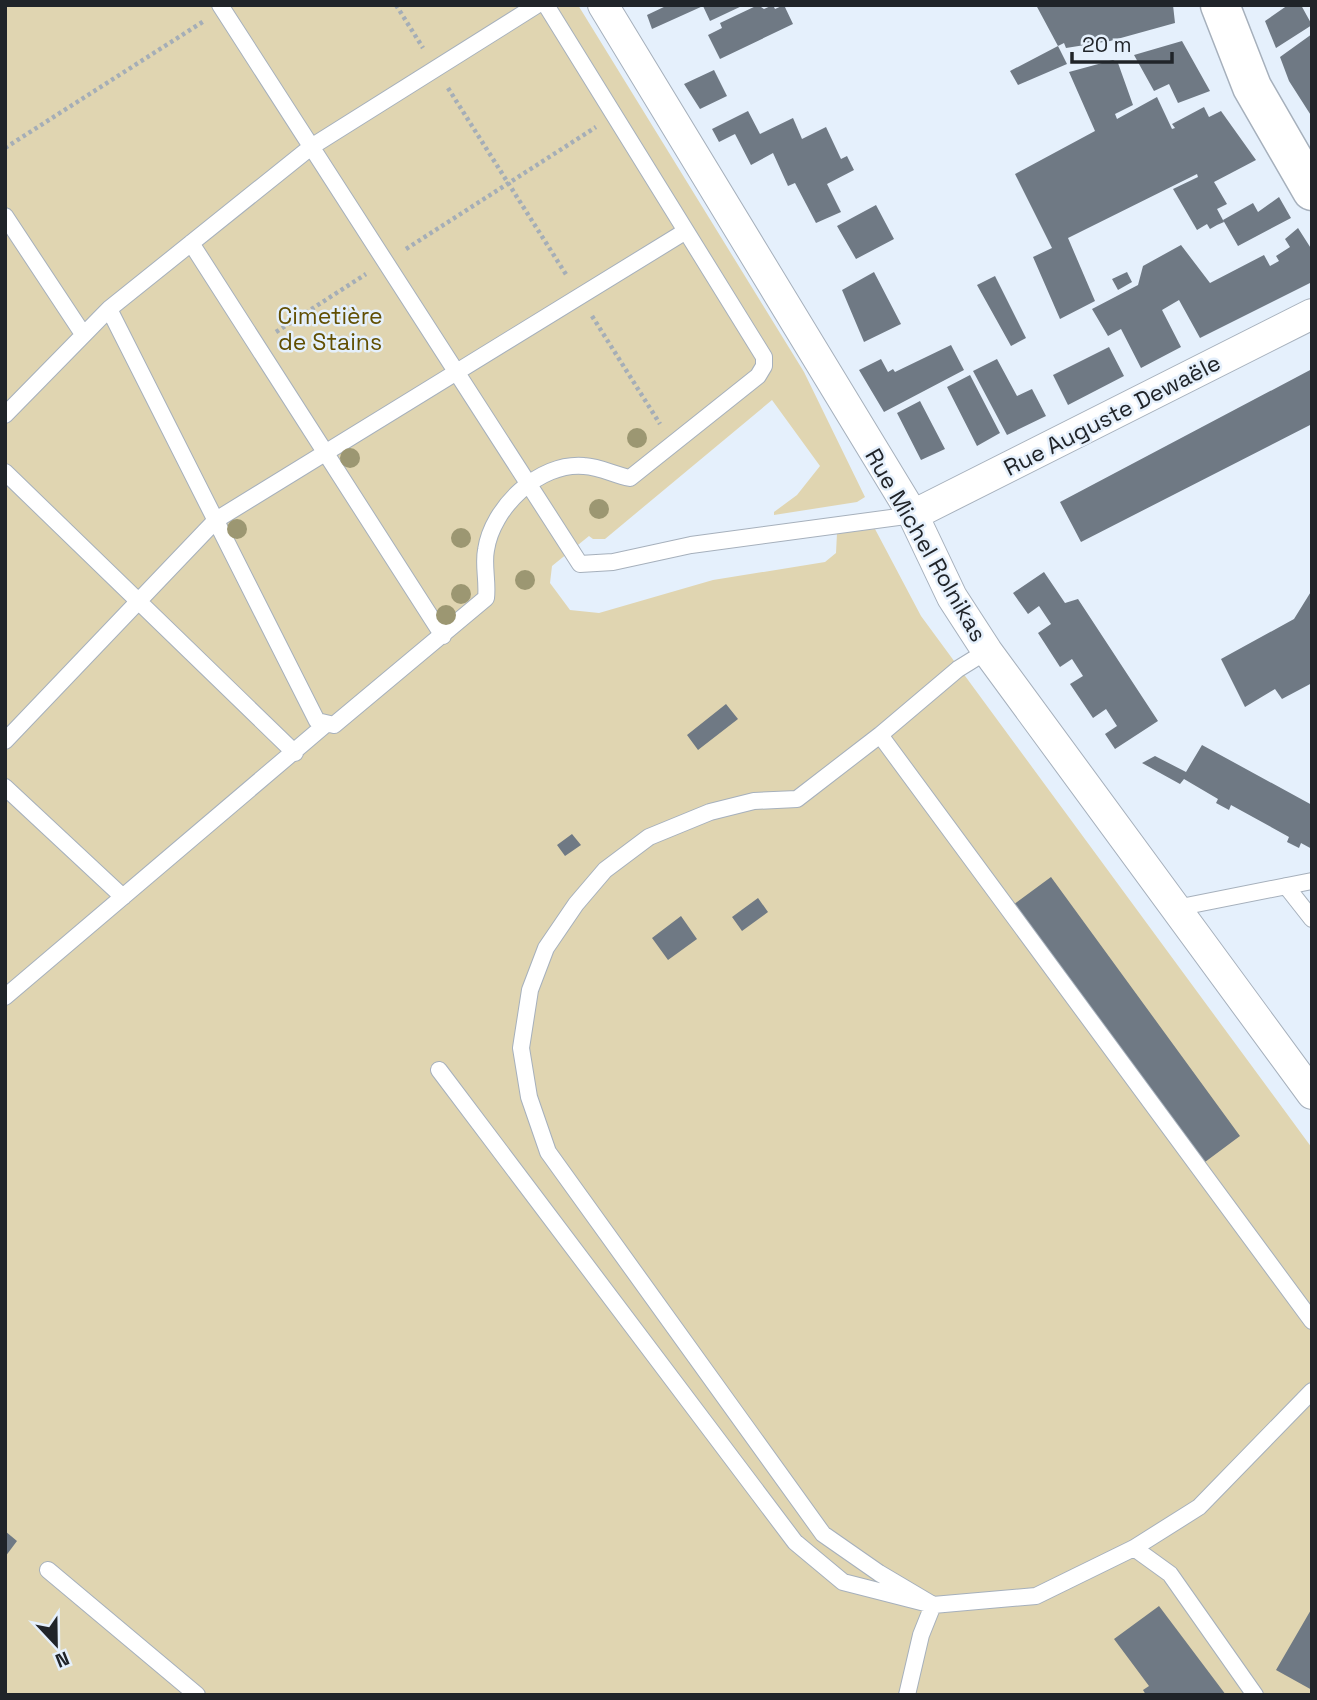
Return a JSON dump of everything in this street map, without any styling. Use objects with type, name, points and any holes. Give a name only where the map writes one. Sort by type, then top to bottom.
[{"type":"main road","points":[[1220,5],[1252,87],[1312,191]]},
{"type":"street","name":"Rue Michel Rolnikas","points":[[603,5],[912,515],[952,597],[987,651],[1312,1094]]},
{"type":"street","name":"Rue Auguste Dewaële","points":[[912,515],[1312,314]]},
{"type":"lane","points":[[5,415],[109,309],[311,147],[537,5]]},
{"type":"lane","points":[[109,309],[317,721],[325,725],[334,724],[486,598],[485,551],[495,517],[528,486],[549,472],[581,465],[630,478],[758,376],[764,366],[764,357],[546,5]]},
{"type":"lane","points":[[221,7],[580,564],[612,562],[691,545],[912,515]]},
{"type":"lane","points":[[5,216],[83,334]]},
{"type":"lane","points":[[5,741],[216,520],[686,231]]},
{"type":"lane","points":[[191,243],[443,636]]},
{"type":"lane","points":[[5,472],[295,753]]},
{"type":"lane","points":[[933,1605],[879,1573],[823,1534],[548,1152],[529,1097],[521,1048],[530,990],[546,948],[576,904],[605,870],[649,837],[710,812],[754,801],[797,799],[958,670],[987,651]]},
{"type":"lane","points":[[5,997],[325,725]]},
{"type":"lane","points":[[880,735],[1312,1321]]},
{"type":"lane","points":[[5,786],[123,897]]},
{"type":"lane","points":[[1176,908],[1312,881]]},
{"type":"lane","points":[[1286,886],[1312,919]]},
{"type":"lane","points":[[439,1070],[796,1542],[843,1582],[933,1605],[1036,1596],[1134,1548],[1199,1507],[1312,1391]]},
{"type":"lane","points":[[1134,1548],[1170,1574],[1255,1695]]},
{"type":"lane","points":[[48,1570],[197,1695]]},
{"type":"lane","points":[[907,1695],[922,1635],[933,1605]]},
{"type":"path","points":[[396,5],[674,445]]},
{"type":"path","points":[[5,148],[221,7]]},
{"type":"path","points":[[256,345],[614,116]]},
{"type":"green space","name":"Cimetière de Stains","points":[[5,5],[578,5],[804,372],[865,497],[857,502],[774,515],[774,512],[797,495],[820,466],[772,400],[605,539],[593,539],[589,536],[552,566],[550,583],[570,610],[599,613],[713,580],[825,562],[836,553],[837,533],[875,529],[921,616],[1312,1148],[1312,1695],[5,1695]]},
{"type":"building","points":[[668,5],[744,5],[710,21],[703,6],[652,29],[647,15]]},
{"type":"building","points":[[758,5],[764,9],[773,5],[775,9],[784,5],[793,24],[720,59],[708,35],[722,28],[720,23]]},
{"type":"building","points":[[1036,5],[1173,5],[1175,23],[1110,41],[1066,48],[1064,43],[1058,46]]},
{"type":"building","points":[[1288,5],[1301,5],[1312,25],[1276,48],[1265,21]]},
{"type":"building","points":[[1312,34],[1312,117],[1289,81],[1280,57]]},
{"type":"building","points":[[1182,41],[1210,91],[1178,103],[1169,84],[1154,91],[1134,55]]},
{"type":"building","points":[[1058,46],[1067,64],[1018,85],[1010,71]]},
{"type":"building","points":[[1113,60],[1118,63],[1133,105],[1115,114],[1117,119],[1157,97],[1172,129],[1175,128],[1172,124],[1204,107],[1209,117],[1221,111],[1256,160],[1214,182],[1227,204],[1217,209],[1224,222],[1210,229],[1207,224],[1197,230],[1173,189],[1198,177],[1197,174],[1068,238],[1095,301],[1060,319],[1033,257],[1052,248],[1015,174],[1095,131],[1069,72]]},
{"type":"building","points":[[714,70],[727,96],[700,109],[684,84]]},
{"type":"building","points":[[748,111],[760,134],[793,118],[802,139],[826,127],[841,159],[847,156],[854,170],[827,184],[841,212],[816,223],[795,183],[788,186],[773,153],[751,165],[735,134],[719,142],[712,129]]},
{"type":"building","points":[[1279,197],[1291,218],[1238,246],[1223,220],[1253,203],[1258,212]]},
{"type":"building","points":[[876,205],[894,239],[856,259],[837,226]]},
{"type":"building","points":[[1298,228],[1312,250],[1312,282],[1200,338],[1179,300],[1162,310],[1181,347],[1141,368],[1121,329],[1108,336],[1092,309],[1138,285],[1143,266],[1181,245],[1210,283],[1264,255],[1270,266],[1279,261],[1276,256],[1290,247],[1285,239]]},
{"type":"building","points":[[874,272],[901,324],[864,342],[842,290]]},
{"type":"building","points":[[1127,272],[1132,282],[1118,290],[1112,279]]},
{"type":"building","points":[[995,276],[1026,338],[1011,346],[977,285]]},
{"type":"building","points":[[951,345],[964,370],[884,412],[859,370],[881,359],[888,372],[893,369],[895,372]]},
{"type":"building","points":[[1109,347],[1124,376],[1068,405],[1053,375]]},
{"type":"building","points":[[997,359],[1017,396],[1032,389],[1046,416],[1007,435],[973,371]]},
{"type":"building","points":[[1312,369],[1312,424],[1081,542],[1060,502]]},
{"type":"building","points":[[970,375],[1000,433],[977,446],[947,387]]},
{"type":"building","points":[[920,401],[945,449],[921,460],[897,413]]},
{"type":"building","points":[[1044,572],[1065,603],[1078,599],[1158,721],[1115,749],[1105,734],[1117,726],[1106,709],[1093,718],[1070,684],[1083,676],[1072,659],[1060,667],[1038,633],[1051,624],[1039,606],[1028,614],[1013,593]]},
{"type":"building","points":[[1312,590],[1312,683],[1282,699],[1275,689],[1245,707],[1221,659],[1294,619]]},
{"type":"building","points":[[726,704],[738,719],[698,750],[687,735]]},
{"type":"building","points":[[1202,745],[1312,805],[1312,849],[1301,843],[1299,848],[1287,842],[1289,837],[1231,805],[1229,810],[1216,803],[1218,799],[1184,779],[1180,784],[1142,763],[1155,756],[1186,772]]},
{"type":"building","points":[[572,834],[581,845],[565,856],[557,845]]},
{"type":"building","points":[[1051,877],[1240,1136],[1201,1165],[1013,905]]},
{"type":"building","points":[[758,898],[768,912],[742,931],[732,917]]},
{"type":"building","points":[[681,916],[697,939],[668,960],[652,938]]},
{"type":"building","points":[[5,1531],[17,1541],[5,1557]]},
{"type":"building","points":[[1159,1606],[1226,1695],[1146,1695],[1143,1690],[1149,1686],[1114,1639]]},
{"type":"building","points":[[1312,1608],[1312,1690],[1276,1670]]}]
